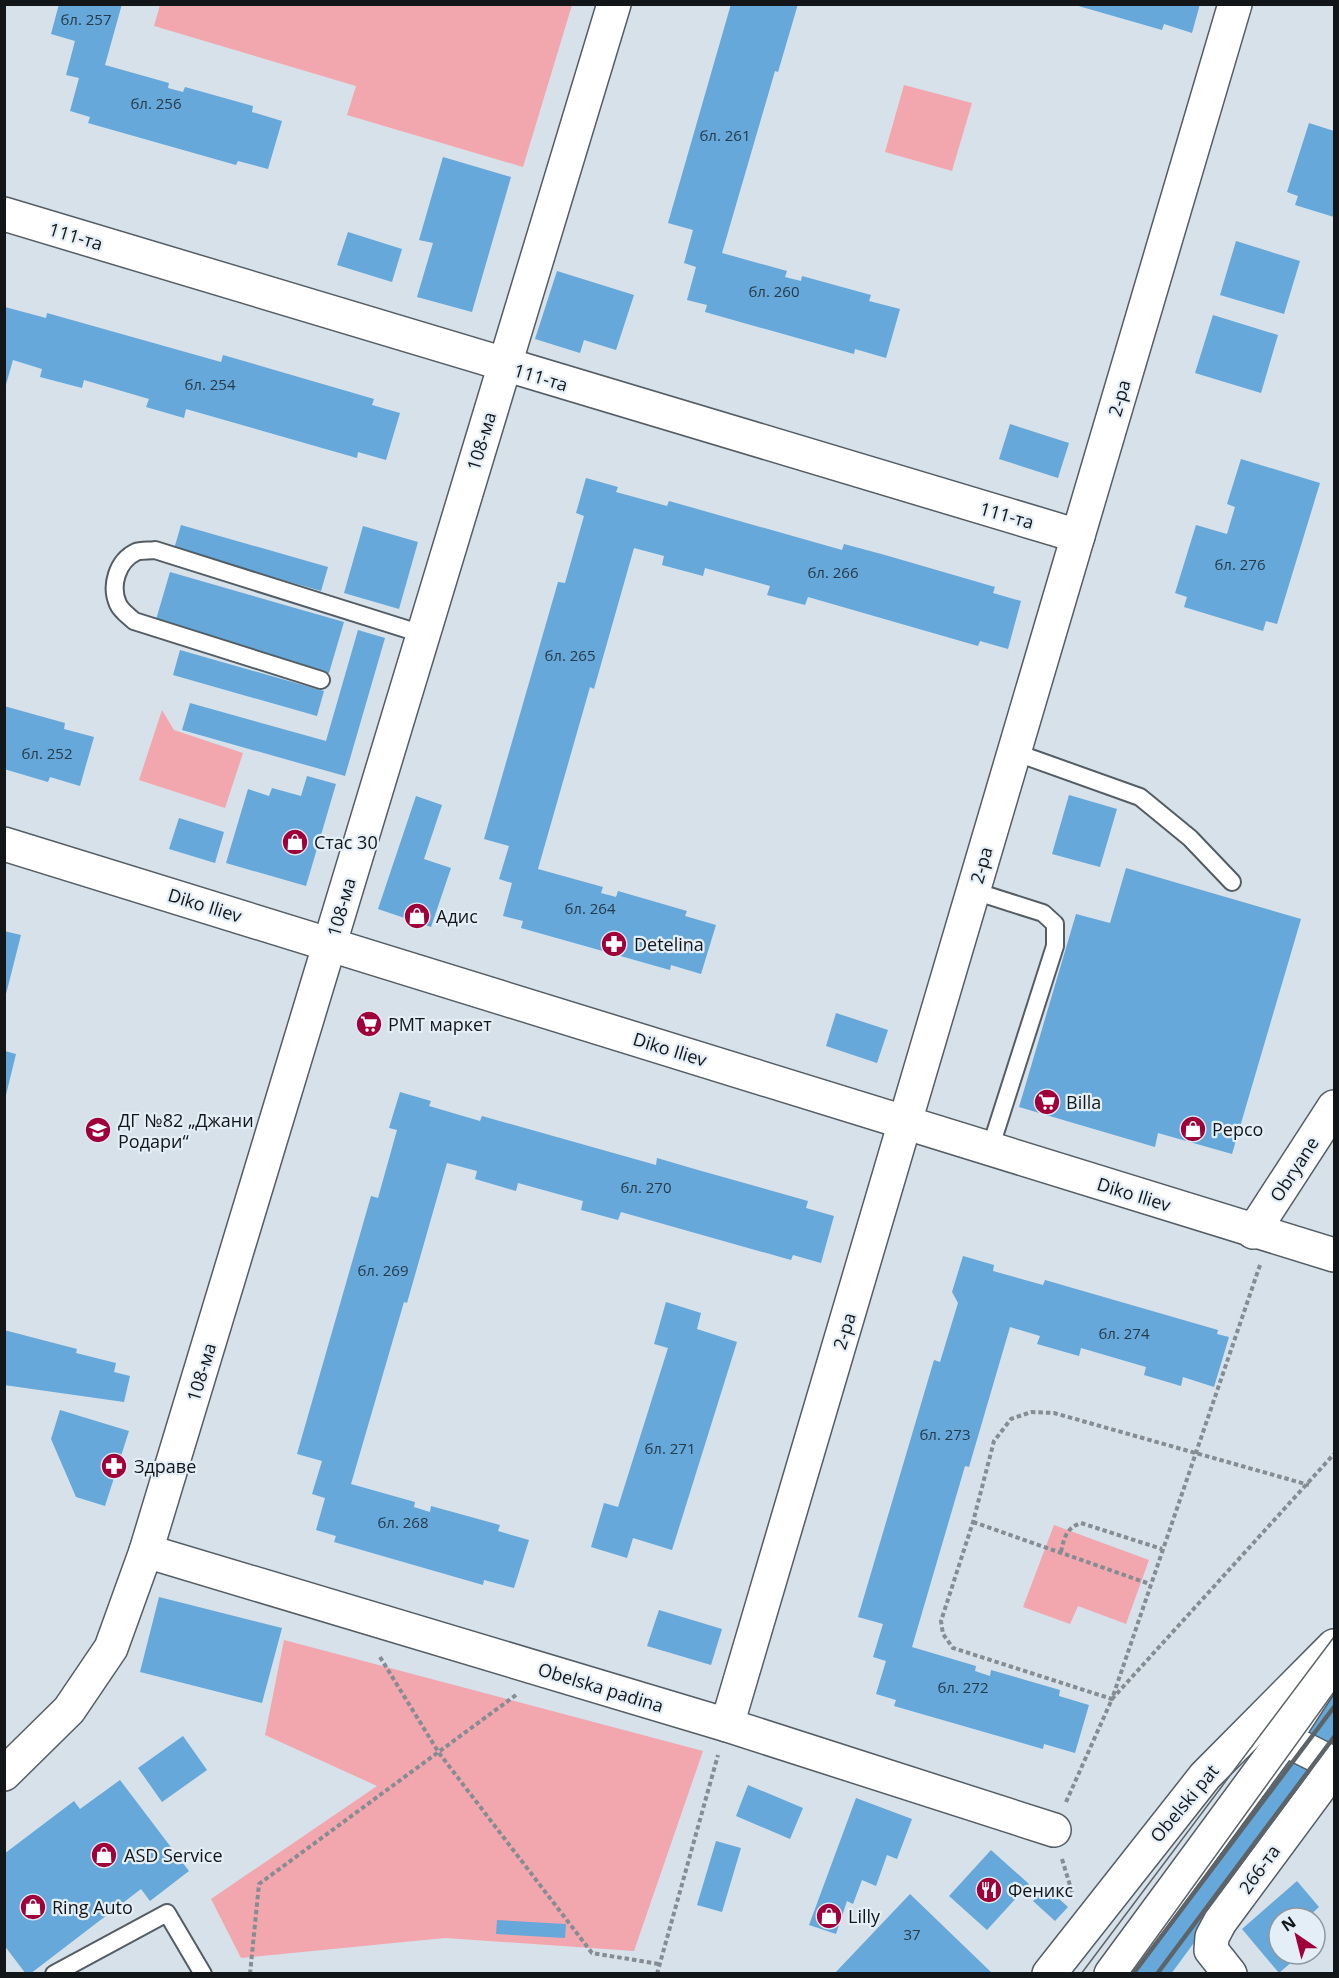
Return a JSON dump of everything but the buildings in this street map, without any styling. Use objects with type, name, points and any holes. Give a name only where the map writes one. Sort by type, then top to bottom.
[{"type":"street","name":"108-ма","points":[[4,1774],[69,1710],[111,1648],[146,1551],[614,4]]},
{"type":"street","name":"2-ра","points":[[727,1725],[1235,4]]},
{"type":"street","name":"111-та","points":[[4,214],[504,366],[1078,536]]},
{"type":"street","name":"Diko Iliev","points":[[4,844],[1335,1255]]},
{"type":"street","name":"Obryane","points":[[1261,1234],[1335,1107]]},
{"type":"street","name":"Obelska padina","points":[[146,1551],[727,1725],[1054,1830]]},
{"type":"street","name":"Obelski pat","points":[[1049,1974],[1205,1776],[1335,1646]]},
{"type":"street","points":[[1111,1974],[1284,1739],[1335,1660]]},
{"type":"street","name":"266-та","points":[[1230,1974],[1211,1950],[1212,1937],[1220,1922],[1335,1766],[1284,1739]]},
{"type":"lane","points":[[321,680],[134,621],[119,607],[114,591],[116,575],[124,561],[137,552],[155,550],[422,634]]},
{"type":"lane","points":[[1014,752],[1140,797],[1190,838],[1232,882]]},
{"type":"lane","points":[[974,891],[1043,913],[1054,924],[1055,945],[990,1149]]},
{"type":"lane","points":[[54,1974],[167,1913],[203,1974]]},
{"type":"path","points":[[1074,1899],[1054,1830],[1112,1699],[1194,1452],[1261,1234]]},
{"type":"path","points":[[1112,1699],[953,1648],[943,1634],[941,1621],[974,1521],[994,1441],[1011,1419],[1031,1412],[1054,1413],[1309,1485]]},
{"type":"path","points":[[1112,1699],[1335,1454]]},
{"type":"path","points":[[974,1521],[1150,1584]]},
{"type":"path","points":[[1061,1552],[1065,1535],[1072,1526],[1081,1523],[1162,1548]]},
{"type":"path","points":[[353,1613],[439,1753],[592,1953],[659,1964]]},
{"type":"path","points":[[250,1974],[259,1884],[548,1671]]},
{"type":"path","points":[[657,1974],[727,1725]]},
{"type":"shaded area","points":[[160,4],[572,5],[523,167],[347,115],[356,86],[154,26]]},
{"type":"shaded area","points":[[904,85],[972,103],[952,171],[885,152]]},
{"type":"shaded area","points":[[162,710],[174,730],[243,753],[225,808],[139,780]]},
{"type":"shaded area","points":[[1054,1525],[1149,1560],[1126,1624],[1078,1606],[1070,1624],[1023,1607]]},
{"type":"shaded area","points":[[284,1640],[703,1751],[634,1951],[445,1938],[241,1958],[211,1899],[377,1786],[265,1735]]},
{"type":"tram line","points":[[1081,1974],[1334,1637]]},
{"type":"tram line","points":[[1130,1974],[1334,1692]]},
{"type":"railway","points":[[1133,1974],[1334,1707]]},
{"type":"railway","points":[[1157,1974],[1334,1737]]},
{"type":"place","name":"Стас 30","points":[[295,842]]},
{"type":"place","name":"Адис","points":[[417,916]]},
{"type":"place","name":"Detelina","points":[[614,944]]},
{"type":"place","name":"РМТ маркет","points":[[369,1024]]},
{"type":"place","name":"Billa","points":[[1047,1102]]},
{"type":"place","name":"Pepco","points":[[1193,1129]]},
{"type":"place","name":"ДГ №82 „Джани Родари“","points":[[98,1130]]},
{"type":"place","name":"Здраве","points":[[114,1466]]},
{"type":"place","name":"ASD Service","points":[[104,1855]]},
{"type":"place","name":"Феникс","points":[[989,1890]]},
{"type":"place","name":"Ring Auto","points":[[33,1907]]},
{"type":"place","name":"Lilly","points":[[829,1916]]}]
